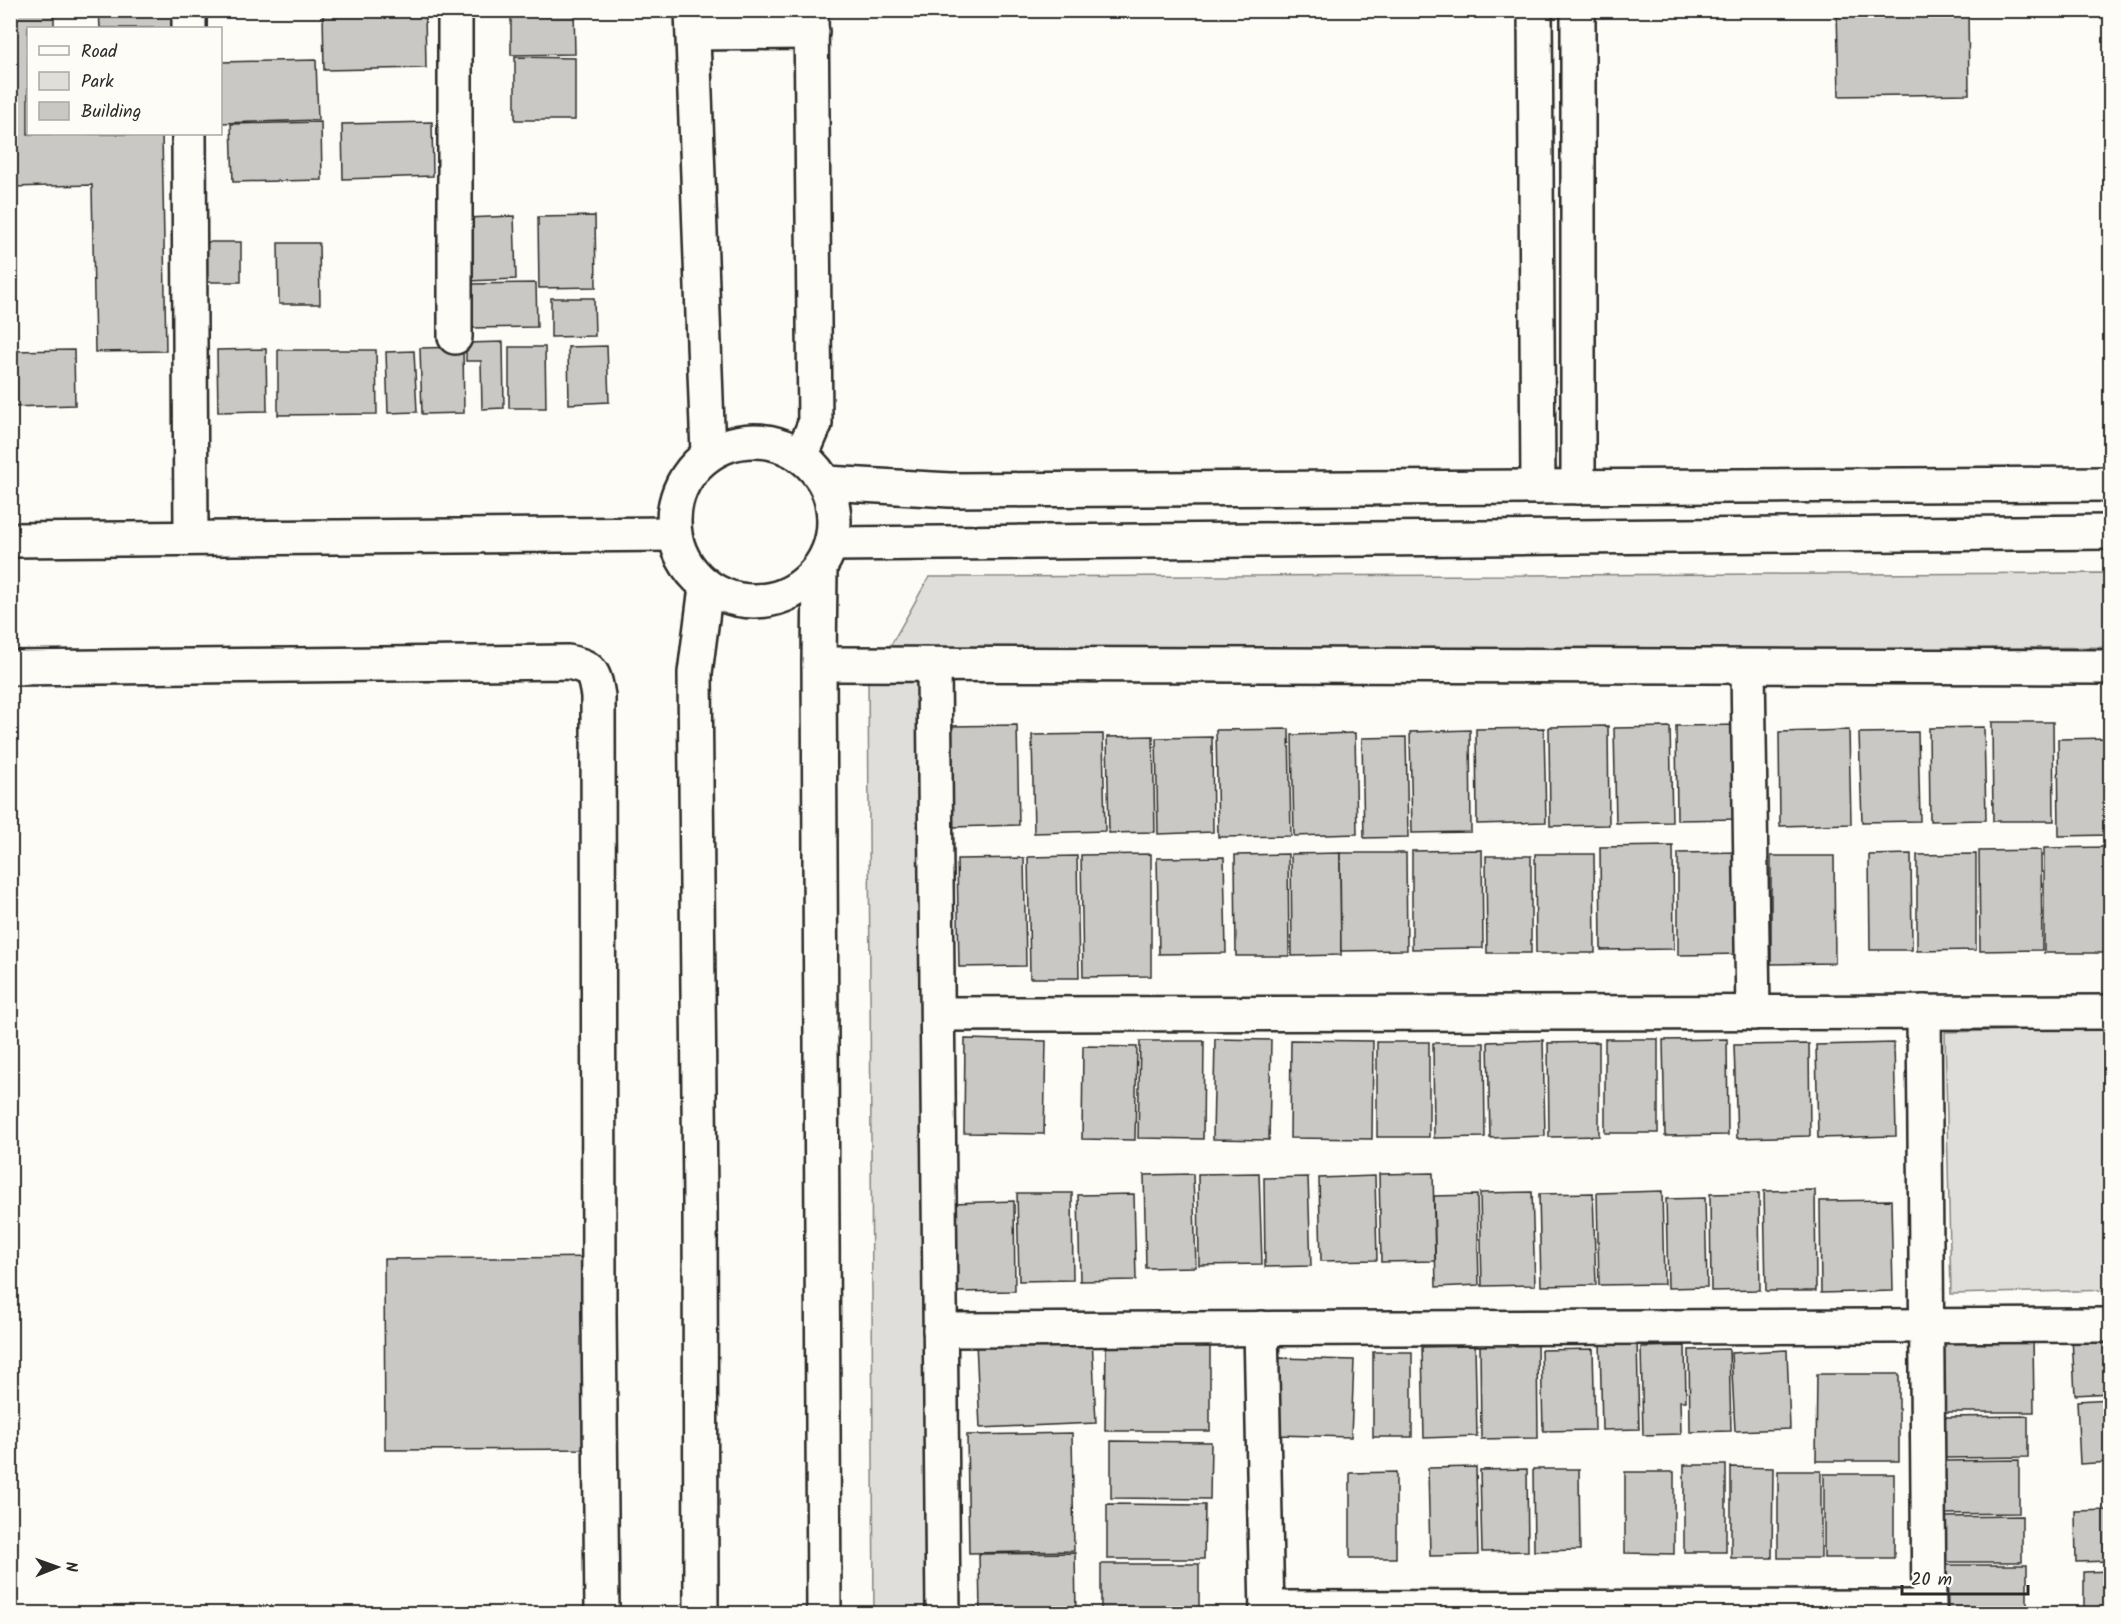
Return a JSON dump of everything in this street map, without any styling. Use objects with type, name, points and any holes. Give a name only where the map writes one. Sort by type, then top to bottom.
[{"type":"street","points":[[189,10],[189,27]]},
{"type":"street","points":[[455,10],[455,337]]},
{"type":"street","points":[[1535,10],[1538,487]]},
{"type":"street","points":[[1578,10],[1578,487]]},
{"type":"street","points":[[708,454],[692,22],[812,21],[815,424],[802,454]]},
{"type":"street","points":[[189,135],[191,538]]},
{"type":"street","points":[[824,1614],[819,664],[826,557],[834,508],[826,483],[802,454],[772,442],[741,440],[708,454],[688,474],[675,504],[674,534],[685,564],[706,587],[733,600],[767,602],[800,589],[826,557],[2110,532]]},
{"type":"street","points":[[826,483],[950,490],[2110,484]]},
{"type":"street","points":[[10,540],[674,534]]},
{"type":"street","points":[[701,1614],[695,673],[706,587]]},
{"type":"street","points":[[10,668],[568,662],[586,666],[594,676],[598,696],[602,1614]]},
{"type":"street","points":[[819,664],[2110,667]]},
{"type":"street","points":[[934,666],[943,1614]]},
{"type":"street","points":[[1748,667],[1754,1013]]},
{"type":"street","points":[[1261,1328],[1267,1611],[1929,1610],[1924,1012]]},
{"type":"street","points":[[938,1014],[2110,1012]]},
{"type":"street","points":[[940,1330],[2110,1325]]},
{"type":"green space","points":[[2110,573],[2110,647],[918,662],[925,1613],[874,1613],[868,670],[892,643],[929,577]]},
{"type":"green space","points":[[2110,1028],[2110,1290],[1951,1294],[1945,1032]]},
{"type":"building","points":[[10,10],[54,10],[54,27],[27,27],[27,135],[162,135],[166,351],[95,352],[92,185],[10,187]]},
{"type":"building","points":[[99,10],[171,10],[172,27],[100,27]]},
{"type":"building","points":[[323,10],[425,10],[426,68],[324,70]]},
{"type":"building","points":[[511,10],[574,10],[575,54],[511,55]]},
{"type":"building","points":[[1837,10],[1968,10],[1969,94],[1839,96]]},
{"type":"building","points":[[515,57],[575,58],[575,120],[515,120]]},
{"type":"building","points":[[316,60],[318,120],[222,123],[222,62]]},
{"type":"building","points":[[321,122],[322,180],[233,182],[231,124]]},
{"type":"building","points":[[432,122],[433,176],[343,179],[342,124]]},
{"type":"building","points":[[514,216],[516,279],[468,281],[465,218]]},
{"type":"building","points":[[595,216],[596,287],[539,288],[538,217]]},
{"type":"building","points":[[199,242],[241,242],[241,282],[199,282]]},
{"type":"building","points":[[278,243],[319,243],[320,304],[279,304]]},
{"type":"building","points":[[536,283],[537,327],[471,328],[471,284]]},
{"type":"building","points":[[551,298],[594,298],[595,336],[551,337]]},
{"type":"building","points":[[503,342],[504,408],[482,409],[481,361],[466,361],[466,343]]},
{"type":"building","points":[[607,346],[609,402],[569,404],[568,347]]},
{"type":"building","points":[[463,347],[464,413],[422,414],[420,348]]},
{"type":"building","points":[[509,347],[545,347],[546,408],[509,408]]},
{"type":"building","points":[[266,349],[267,411],[218,412],[217,350]]},
{"type":"building","points":[[74,350],[75,405],[10,407],[10,351]]},
{"type":"building","points":[[278,350],[376,350],[377,414],[278,415]]},
{"type":"building","points":[[414,351],[417,412],[388,413],[386,352]]},
{"type":"building","points":[[1992,722],[2053,722],[2054,821],[1993,821]]},
{"type":"building","points":[[1017,725],[1019,825],[953,827],[951,726]]},
{"type":"building","points":[[1741,725],[1742,819],[1677,820],[1676,726]]},
{"type":"building","points":[[1608,726],[1609,825],[1550,826],[1549,727]]},
{"type":"building","points":[[1670,727],[1672,822],[1616,823],[1614,728]]},
{"type":"building","points":[[1984,727],[1986,820],[1930,821],[1929,728]]},
{"type":"building","points":[[1544,728],[1546,822],[1477,824],[1476,729]]},
{"type":"building","points":[[1289,729],[1291,836],[1218,837],[1216,730]]},
{"type":"building","points":[[1470,730],[1471,832],[1412,833],[1410,732]]},
{"type":"building","points":[[1849,730],[1851,824],[1780,826],[1779,732]]},
{"type":"building","points":[[1918,732],[1920,821],[1862,822],[1859,733]]},
{"type":"building","points":[[1355,733],[1357,834],[1294,836],[1292,735]]},
{"type":"building","points":[[1103,734],[1105,831],[1034,833],[1032,735]]},
{"type":"building","points":[[1153,736],[1155,832],[1109,833],[1107,737]]},
{"type":"building","points":[[1212,737],[1213,832],[1158,834],[1156,738]]},
{"type":"building","points":[[1406,737],[1408,837],[1364,838],[1362,738]]},
{"type":"building","points":[[2110,738],[2110,835],[2059,836],[2058,739]]},
{"type":"building","points":[[1673,846],[1674,949],[1601,950],[1600,847]]},
{"type":"building","points":[[2107,847],[2108,953],[2044,953],[2044,848]]},
{"type":"building","points":[[1482,850],[1483,948],[1412,949],[1412,851]]},
{"type":"building","points":[[2041,850],[2042,950],[1980,951],[1979,851]]},
{"type":"building","points":[[1743,852],[1743,954],[1678,955],[1678,853]]},
{"type":"building","points":[[1340,853],[1341,955],[1292,956],[1291,854]]},
{"type":"building","points":[[1340,853],[1406,853],[1407,950],[1341,951]]},
{"type":"building","points":[[1151,854],[1151,976],[1083,977],[1081,855]]},
{"type":"building","points":[[1288,854],[1289,956],[1236,956],[1235,855]]},
{"type":"building","points":[[1535,854],[1594,854],[1595,953],[1536,953]]},
{"type":"building","points":[[1911,854],[1912,950],[1870,950],[1869,855]]},
{"type":"building","points":[[1976,854],[1976,950],[1917,951],[1917,855]]},
{"type":"building","points":[[1077,856],[1079,978],[1030,978],[1028,857]]},
{"type":"building","points":[[1486,856],[1531,856],[1531,953],[1487,953]]},
{"type":"building","points":[[1771,856],[1834,856],[1835,963],[1771,964]]},
{"type":"building","points":[[1224,857],[1226,953],[1159,954],[1157,858]]},
{"type":"building","points":[[1024,858],[1026,966],[959,967],[957,859]]},
{"type":"building","points":[[965,1039],[1046,1041],[1044,1134],[964,1133]]},
{"type":"building","points":[[1215,1039],[1271,1040],[1269,1140],[1213,1139]]},
{"type":"building","points":[[1605,1039],[1658,1039],[1658,1133],[1605,1133]]},
{"type":"building","points":[[1727,1039],[1728,1135],[1665,1136],[1663,1040]]},
{"type":"building","points":[[1291,1040],[1373,1041],[1372,1139],[1290,1138]]},
{"type":"building","points":[[1543,1040],[1545,1136],[1490,1138],[1488,1042]]},
{"type":"building","points":[[1140,1041],[1204,1041],[1203,1139],[1138,1138]]},
{"type":"building","points":[[1377,1042],[1429,1042],[1429,1137],[1377,1137]]},
{"type":"building","points":[[1599,1042],[1599,1136],[1549,1137],[1548,1043]]},
{"type":"building","points":[[1433,1043],[1484,1043],[1485,1137],[1434,1138]]},
{"type":"building","points":[[1894,1043],[1896,1136],[1818,1138],[1816,1045]]},
{"type":"building","points":[[1809,1044],[1810,1136],[1737,1138],[1734,1045]]},
{"type":"building","points":[[1083,1046],[1137,1047],[1135,1140],[1082,1139]]},
{"type":"building","points":[[1259,1173],[1262,1264],[1199,1265],[1198,1174]]},
{"type":"building","points":[[1433,1173],[1435,1261],[1381,1262],[1379,1174]]},
{"type":"building","points":[[1193,1174],[1196,1267],[1146,1268],[1144,1175]]},
{"type":"building","points":[[1375,1176],[1377,1260],[1321,1261],[1319,1178]]},
{"type":"building","points":[[1308,1177],[1311,1266],[1265,1267],[1264,1178]]},
{"type":"building","points":[[1815,1190],[1816,1291],[1766,1291],[1764,1191]]},
{"type":"building","points":[[1662,1191],[1664,1284],[1599,1285],[1597,1193]]},
{"type":"building","points":[[1532,1192],[1535,1285],[1482,1286],[1480,1193]]},
{"type":"building","points":[[1017,1193],[1072,1193],[1073,1280],[1019,1281]]},
{"type":"building","points":[[1593,1193],[1596,1285],[1541,1286],[1539,1194]]},
{"type":"building","points":[[1759,1193],[1760,1290],[1711,1291],[1710,1194]]},
{"type":"building","points":[[1134,1194],[1136,1280],[1080,1281],[1078,1195]]},
{"type":"building","points":[[1477,1195],[1479,1285],[1436,1287],[1434,1196]]},
{"type":"building","points":[[1705,1198],[1707,1287],[1668,1288],[1666,1199]]},
{"type":"building","points":[[1891,1200],[1893,1291],[1821,1293],[1820,1201]]},
{"type":"building","points":[[1014,1201],[1015,1291],[955,1292],[953,1203]]},
{"type":"building","points":[[611,1257],[612,1449],[385,1450],[384,1259]]},
{"type":"building","points":[[1941,1335],[2033,1335],[2034,1412],[1942,1412]]},
{"type":"building","points":[[2110,1335],[2110,1393],[2075,1395],[2072,1337]]},
{"type":"building","points":[[1092,1337],[1096,1423],[980,1428],[976,1342]]},
{"type":"building","points":[[1106,1337],[1210,1337],[1210,1431],[1105,1431]]},
{"type":"building","points":[[1637,1340],[1639,1429],[1602,1430],[1600,1341]]},
{"type":"building","points":[[1480,1345],[1537,1345],[1538,1438],[1481,1439]]},
{"type":"building","points":[[1475,1346],[1477,1436],[1424,1438],[1422,1347]]},
{"type":"building","points":[[1685,1346],[1686,1401],[1680,1401],[1681,1434],[1643,1435],[1641,1347]]},
{"type":"building","points":[[1593,1349],[1595,1430],[1543,1431],[1541,1350]]},
{"type":"building","points":[[1729,1349],[1731,1431],[1690,1432],[1689,1350]]},
{"type":"building","points":[[1787,1350],[1790,1429],[1735,1431],[1731,1353]]},
{"type":"building","points":[[1373,1352],[1412,1352],[1412,1437],[1373,1437]]},
{"type":"building","points":[[1279,1358],[1354,1360],[1351,1437],[1277,1435]]},
{"type":"building","points":[[1817,1374],[1899,1374],[1899,1461],[1816,1461]]},
{"type":"building","points":[[2110,1399],[2110,1462],[2080,1464],[2077,1401]]},
{"type":"building","points":[[2028,1416],[2028,1457],[1945,1458],[1944,1417]]},
{"type":"building","points":[[1072,1433],[1074,1551],[969,1553],[967,1435]]},
{"type":"building","points":[[1111,1441],[1211,1442],[1210,1499],[1111,1498]]},
{"type":"building","points":[[2019,1460],[2019,1513],[1942,1514],[1942,1461]]},
{"type":"building","points":[[1684,1465],[1726,1465],[1726,1552],[1684,1552]]},
{"type":"building","points":[[1476,1467],[1478,1555],[1430,1556],[1428,1468]]},
{"type":"building","points":[[1731,1467],[1773,1468],[1772,1558],[1731,1558]]},
{"type":"building","points":[[1527,1469],[1528,1551],[1482,1552],[1480,1470]]},
{"type":"building","points":[[1533,1469],[1579,1469],[1580,1550],[1534,1551]]},
{"type":"building","points":[[1778,1471],[1821,1471],[1821,1558],[1778,1558]]},
{"type":"building","points":[[1396,1472],[1396,1558],[1350,1558],[1350,1473]]},
{"type":"building","points":[[1625,1472],[1674,1472],[1674,1554],[1625,1553]]},
{"type":"building","points":[[1824,1474],[1894,1474],[1894,1558],[1824,1558]]},
{"type":"building","points":[[1107,1504],[1205,1505],[1204,1559],[1107,1559]]},
{"type":"building","points":[[2110,1510],[2110,1561],[2076,1562],[2075,1511]]},
{"type":"building","points":[[2022,1516],[2022,1562],[1942,1562],[1942,1517]]},
{"type":"building","points":[[1075,1553],[1076,1614],[980,1614],[979,1554]]},
{"type":"building","points":[[1101,1564],[1199,1564],[1199,1614],[1101,1614]]},
{"type":"building","points":[[1947,1565],[2027,1565],[2027,1611],[1948,1612]]},
{"type":"building","points":[[2110,1571],[2110,1612],[2084,1612],[2084,1572]]}]
